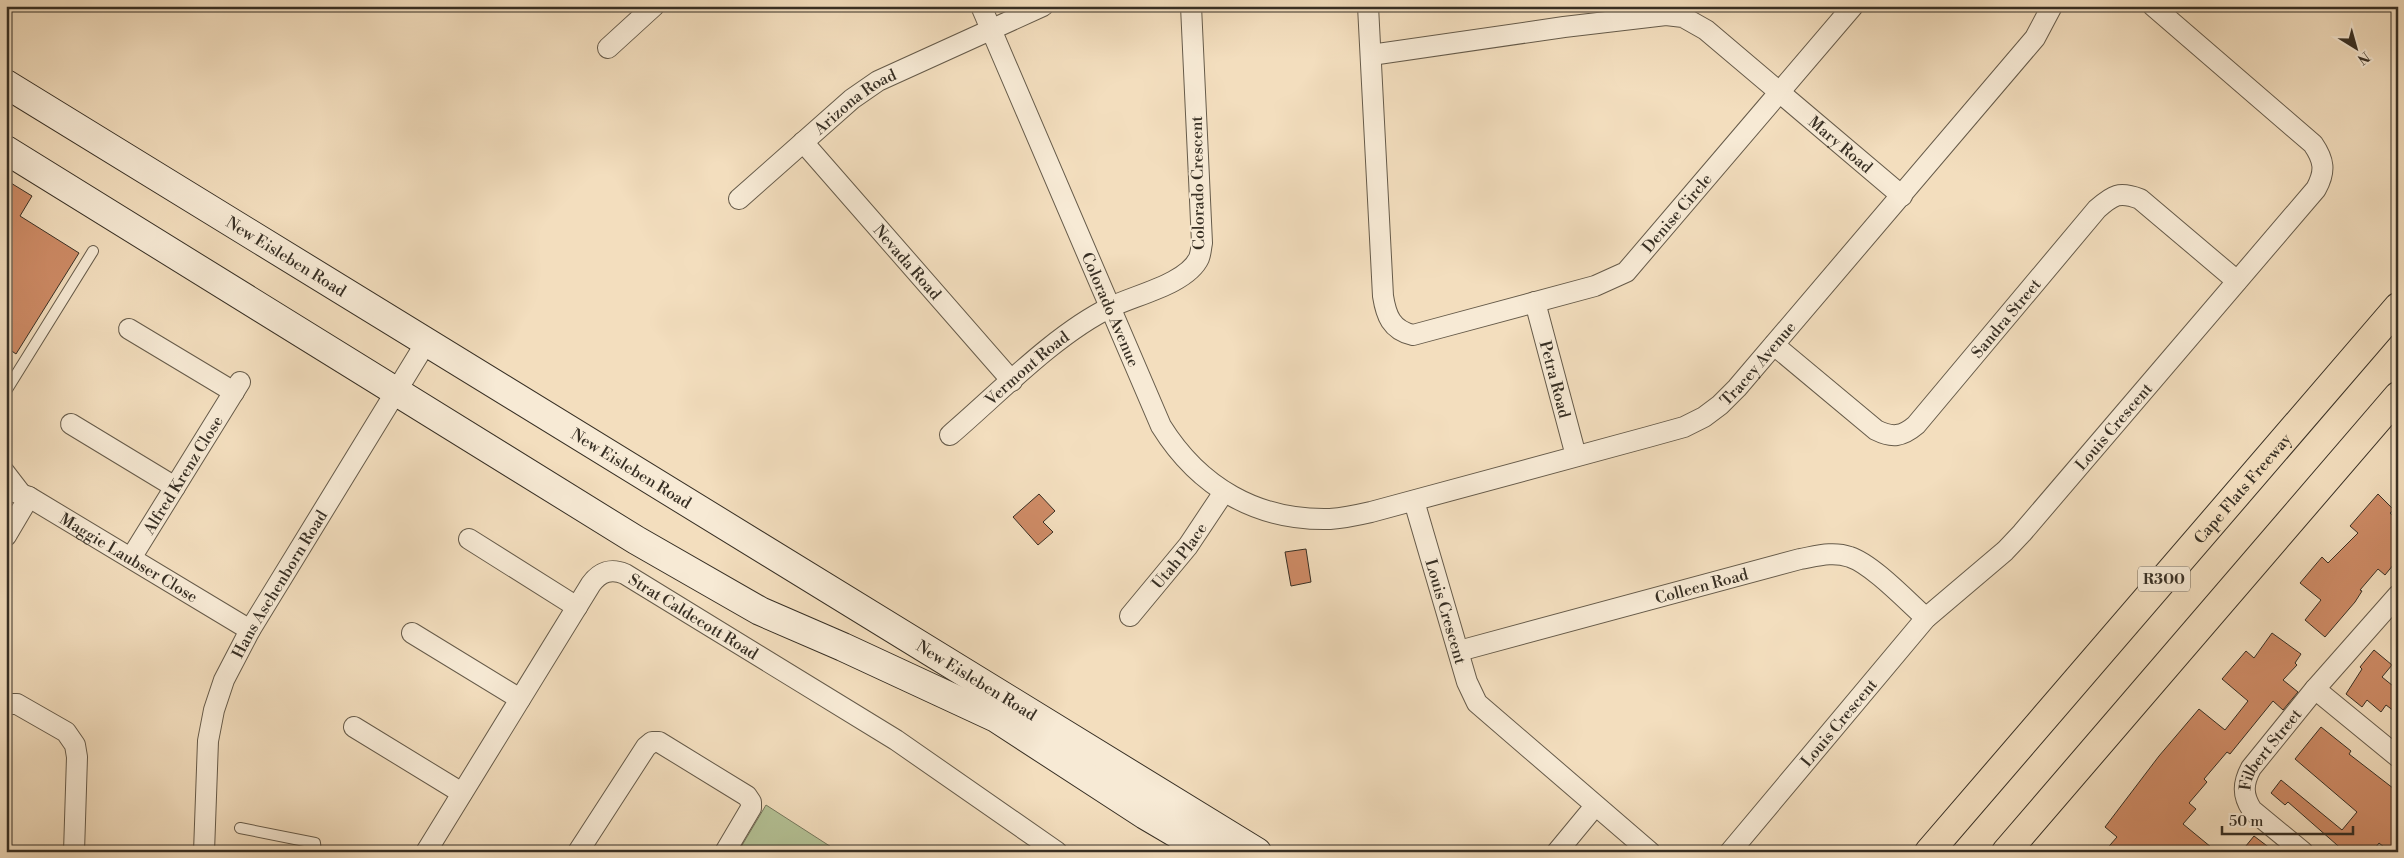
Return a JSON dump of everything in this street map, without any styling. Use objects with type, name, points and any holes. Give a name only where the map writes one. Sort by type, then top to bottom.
[{"type":"highway","name":"Cape Flats Freeway","points":[[1929,852],[2398,307]]},
{"type":"highway","points":[[2006,852],[2398,396]]},
{"type":"main road","name":"New Eisleben Road","points":[[6,84],[1256,852]]},
{"type":"main road","name":"New Eisleben Road","points":[[6,150],[636,540],[760,611],[996,718],[1145,815],[1208,852]]},
{"type":"street","points":[[608,48],[654,6]]},
{"type":"street","name":"Colorado Avenue","points":[[981,6],[1161,426],[1176,450],[1194,470],[1224,492],[1254,506],[1281,514],[1331,519]]},
{"type":"street","points":[[991,30],[1043,6]]},
{"type":"street","name":"Colorado Crescent","points":[[1110,307],[1177,279],[1191,268],[1199,257],[1202,243],[1191,6]]},
{"type":"street","name":"Denise Circle","points":[[1368,6],[1383,296],[1389,320],[1396,328],[1412,335],[1595,286],[1626,272],[1854,6]]},
{"type":"street","name":"Tracey Avenue","points":[[1331,519],[1371,512],[1414,501],[1675,430],[1704,417],[1726,400],[1902,196],[2035,38],[2052,6]]},
{"type":"street","name":"Louis Crescent","points":[[1730,852],[1926,618],[2005,551],[2022,533],[2316,188],[2323,172],[2321,155],[2313,144],[2153,6]]},
{"type":"street","points":[[1371,55],[1564,27],[1666,15],[1683,17],[1706,30],[1780,93]]},
{"type":"street","name":"Arizona Road","points":[[739,199],[852,99],[878,81],[902,68],[991,30]]},
{"type":"street","name":"Mary Road","points":[[1780,93],[1902,196]]},
{"type":"street","name":"Nevada Road","points":[[803,142],[1012,382]]},
{"type":"street","name":"Sandra Street","points":[[1774,345],[1876,430],[1887,436],[1898,436],[1908,432],[1916,425],[2091,216],[2111,197],[2126,194],[2140,199],[2237,282]]},
{"type":"street","name":"Petra Road","points":[[1535,302],[1576,456]]},
{"type":"street","name":"Vermont Road","points":[[950,435],[1064,336],[1110,307]]},
{"type":"street","name":"Alfred Krenz Close","points":[[129,329],[237,387],[131,558]]},
{"type":"street","name":"Hans Aschenborn Road","points":[[204,852],[207,750],[214,710],[224,680],[250,630],[427,341]]},
{"type":"street","points":[[71,424],[175,487]]},
{"type":"street","name":"Maggie Laubser Close","points":[[6,489],[29,497],[250,630]]},
{"type":"street","name":"Utah Place","points":[[1130,616],[1188,546],[1224,492]]},
{"type":"street","points":[[6,536],[29,497]]},
{"type":"street","name":"Louis Crescent","points":[[1414,501],[1467,682],[1477,703],[1650,852]]},
{"type":"street","points":[[469,539],[577,607]]},
{"type":"street","name":"Colleen Road","points":[[1459,651],[1828,553],[1850,557],[1870,570],[1926,618]]},
{"type":"street","name":"Strat Caldecott Road","points":[[426,852],[591,584],[600,574],[613,571],[626,574],[896,740],[1057,852]]},
{"type":"street","name":"Filbert Street","points":[[2303,852],[2252,810],[2246,801],[2244,790],[2246,778],[2251,768],[2315,689],[2398,595]]},
{"type":"street","points":[[412,633],[520,699]]},
{"type":"street","name":"Filbert Street","points":[[2315,689],[2398,757]]},
{"type":"street","points":[[6,704],[18,704],[66,732],[75,745],[77,757],[74,852]]},
{"type":"street","points":[[354,727],[462,793]]},
{"type":"street","points":[[586,849],[646,747],[652,742],[659,742],[747,796],[751,802],[751,808],[725,852]]},
{"type":"street","points":[[1557,852],[1596,806]]},
{"type":"lane","points":[[6,391],[93,250]]},
{"type":"lane","points":[[6,466],[29,497]]},
{"type":"lane","points":[[240,828],[315,844],[316,852]]},
{"type":"green space","points":[[766,805],[839,852],[738,852]]},
{"type":"building","points":[[6,180],[32,196],[20,216],[79,253],[16,354],[6,347]]},
{"type":"building","points":[[1039,494],[1055,511],[1043,522],[1053,532],[1038,545],[1013,517]]},
{"type":"building","points":[[2378,494],[2394,510],[2390,513],[2398,520],[2398,559],[2385,575],[2378,569],[2360,590],[2362,591],[2355,602],[2325,637],[2305,620],[2321,600],[2300,583],[2322,557],[2328,563],[2358,533],[2350,526]]},
{"type":"building","points":[[1306,549],[1311,582],[1291,586],[1285,552]]},
{"type":"building","points":[[2272,633],[2301,654],[2295,663],[2297,665],[2283,680],[2298,692],[2283,710],[2273,701],[2230,754],[2227,752],[2204,779],[2207,782],[2189,803],[2196,809],[2183,824],[2217,852],[2104,852],[2117,837],[2105,827],[2159,756],[2199,709],[2225,730],[2248,701],[2222,679],[2246,651],[2254,658]]},
{"type":"building","points":[[2374,650],[2392,665],[2382,677],[2398,690],[2398,714],[2386,705],[2381,712],[2367,700],[2362,707],[2346,694],[2362,669],[2360,667]]},
{"type":"building","points":[[2321,727],[2351,751],[2349,754],[2398,792],[2398,852],[2390,852],[2379,843],[2372,852],[2345,852],[2288,802],[2285,805],[2271,793],[2281,780],[2342,830],[2357,812],[2295,759]]},
{"type":"building","points":[[2254,836],[2275,852],[2241,852]]}]
